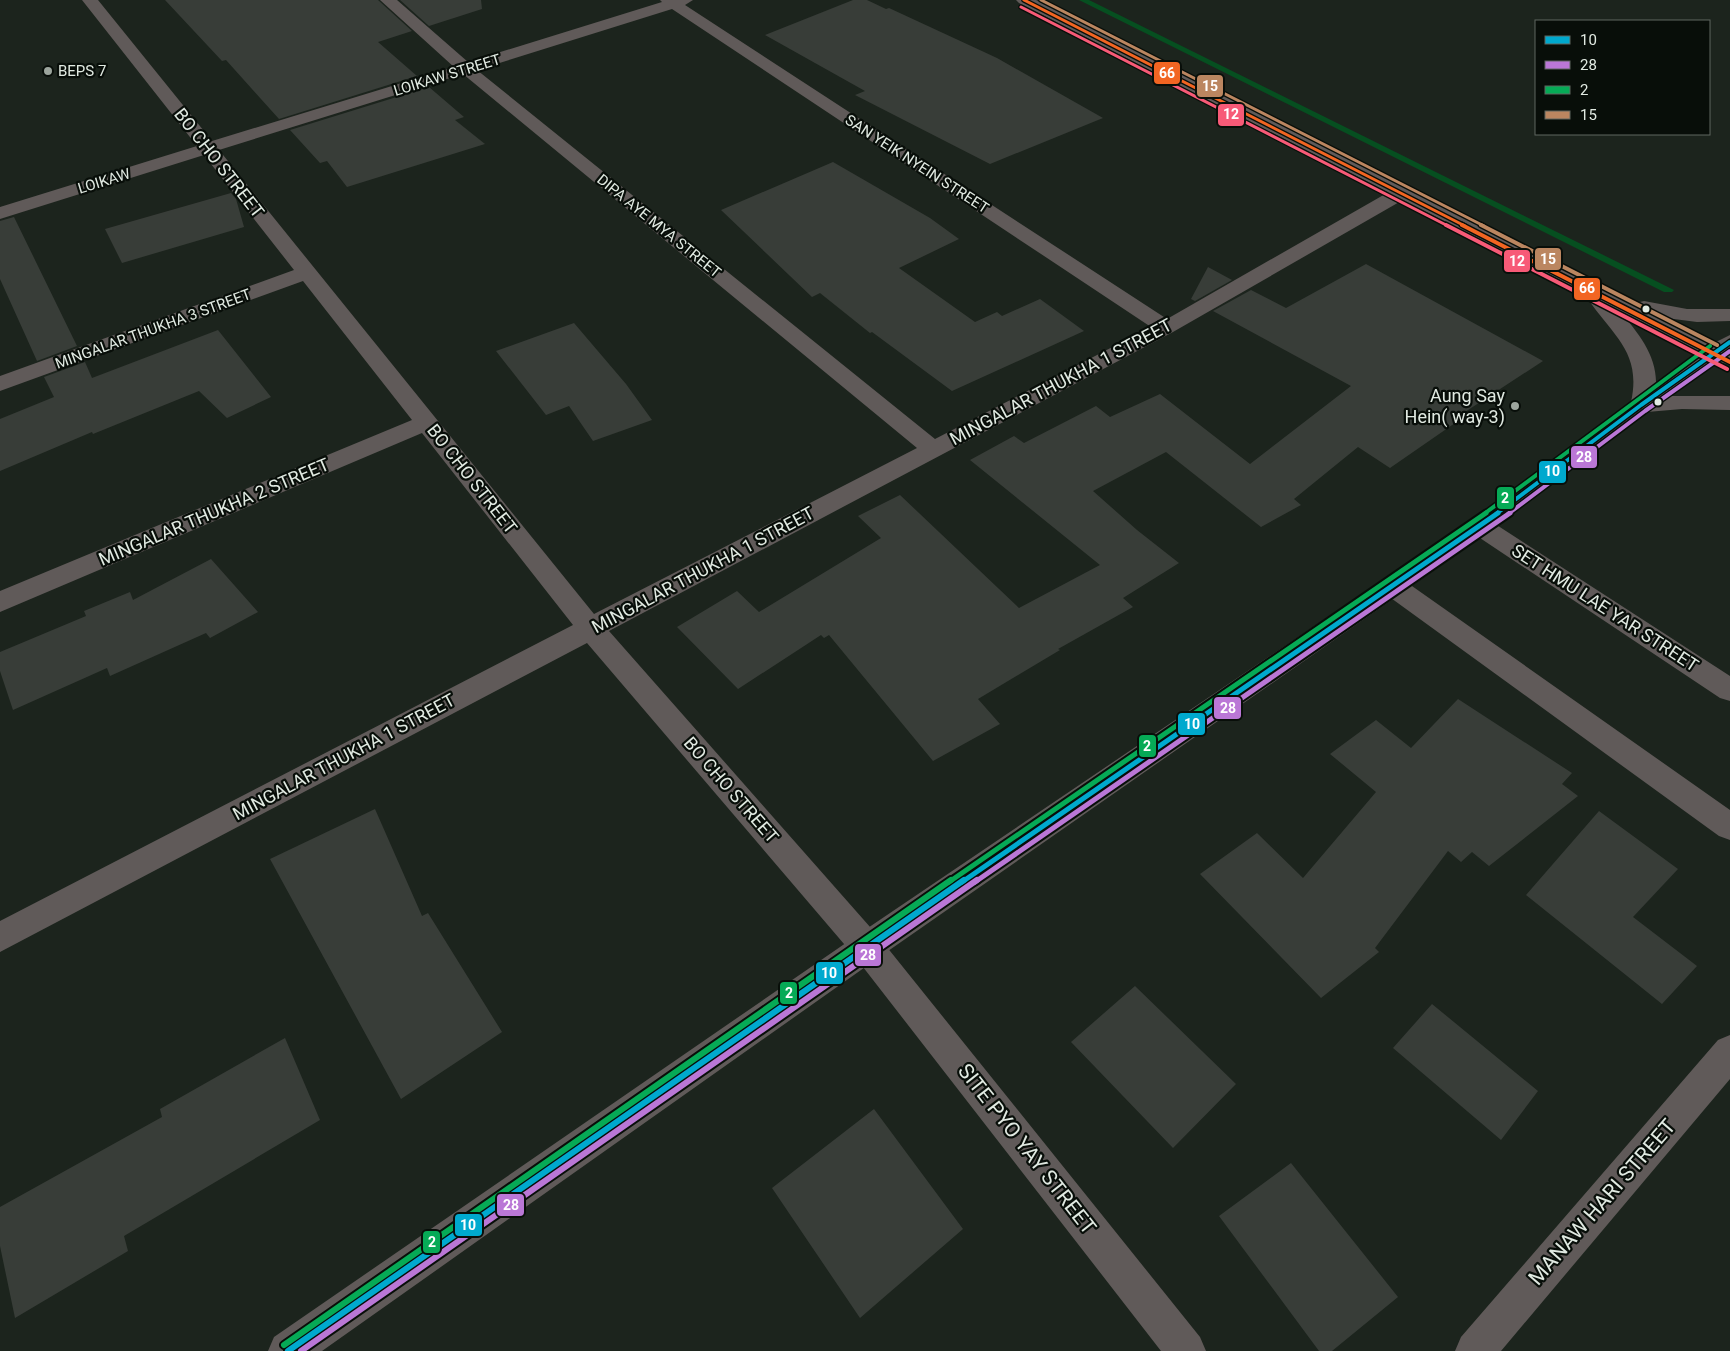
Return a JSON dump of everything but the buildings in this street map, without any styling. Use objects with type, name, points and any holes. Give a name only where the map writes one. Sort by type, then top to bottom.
[{"type":"street","name":"BO CHO STREET","points":[[90,0],[306,273],[428,422],[590,628],[867,947]]},
{"type":"street","name":"DIPA AYE MYA STREET","points":[[388,0],[466,68],[933,449]]},
{"type":"street","points":[[1024,0],[1590,290],[1726,354]]},
{"type":"street","name":"LOIKAW STREET","points":[[208,150],[675,1]]},
{"type":"street","name":"SAN YEIK NYEIN STREET","points":[[675,1],[1166,328]]},
{"type":"street","name":"LOIKAW","points":[[0,213],[208,150]]},
{"type":"street","name":"MINGALAR THUKHA 1 STREET","points":[[0,937],[1166,328],[1401,193]]},
{"type":"street","name":"MINGALAR THUKHA 3 STREET","points":[[0,384],[306,273]]},
{"type":"street","points":[[1590,290],[1658,311],[1707,318],[1730,315]]},
{"type":"street","points":[[1590,290],[1622,327],[1640,356],[1646,376],[1641,405]]},
{"type":"street","points":[[288,1351],[867,947],[1480,526],[1641,405],[1726,354]]},
{"type":"street","points":[[1641,405],[1682,402],[1730,403]]},
{"type":"street","name":"MINGALAR THUKHA 2 STREET","points":[[0,602],[428,422]]},
{"type":"street","name":"SET HMU LAE YAR STREET","points":[[1480,526],[1730,690]]},
{"type":"street","points":[[1393,586],[1730,827]]},
{"type":"street","name":"SITE PYO YAY STREET","points":[[867,947],[1186,1351]]},
{"type":"street","name":"MANAW HARI STREET","points":[[1475,1351],[1730,1052]]},
{"type":"waterway","points":[[1083,0],[1668,290]]},
{"type":"transit line","name":"66","points":[[1024,0],[1730,362]]},
{"type":"transit line","name":"15","points":[[1041,0],[1717,345]]},
{"type":"transit line","name":"12","points":[[1021,7],[1727,369]]},
{"type":"transit line","name":"10","points":[[288,1351],[867,947],[1480,526],[1641,405],[1730,342]]},
{"type":"transit line","name":"2","points":[[284,1345],[863,941],[1476,520],[1710,346]]},
{"type":"transit line","name":"28","points":[[301,1351],[871,953],[1484,532],[1645,411],[1730,351]]},
{"type":"place","name":"BEPS 7","points":[[48,71]]},
{"type":"place","name":"Aung Say Hein( way-3)","points":[[1515,406]]}]
